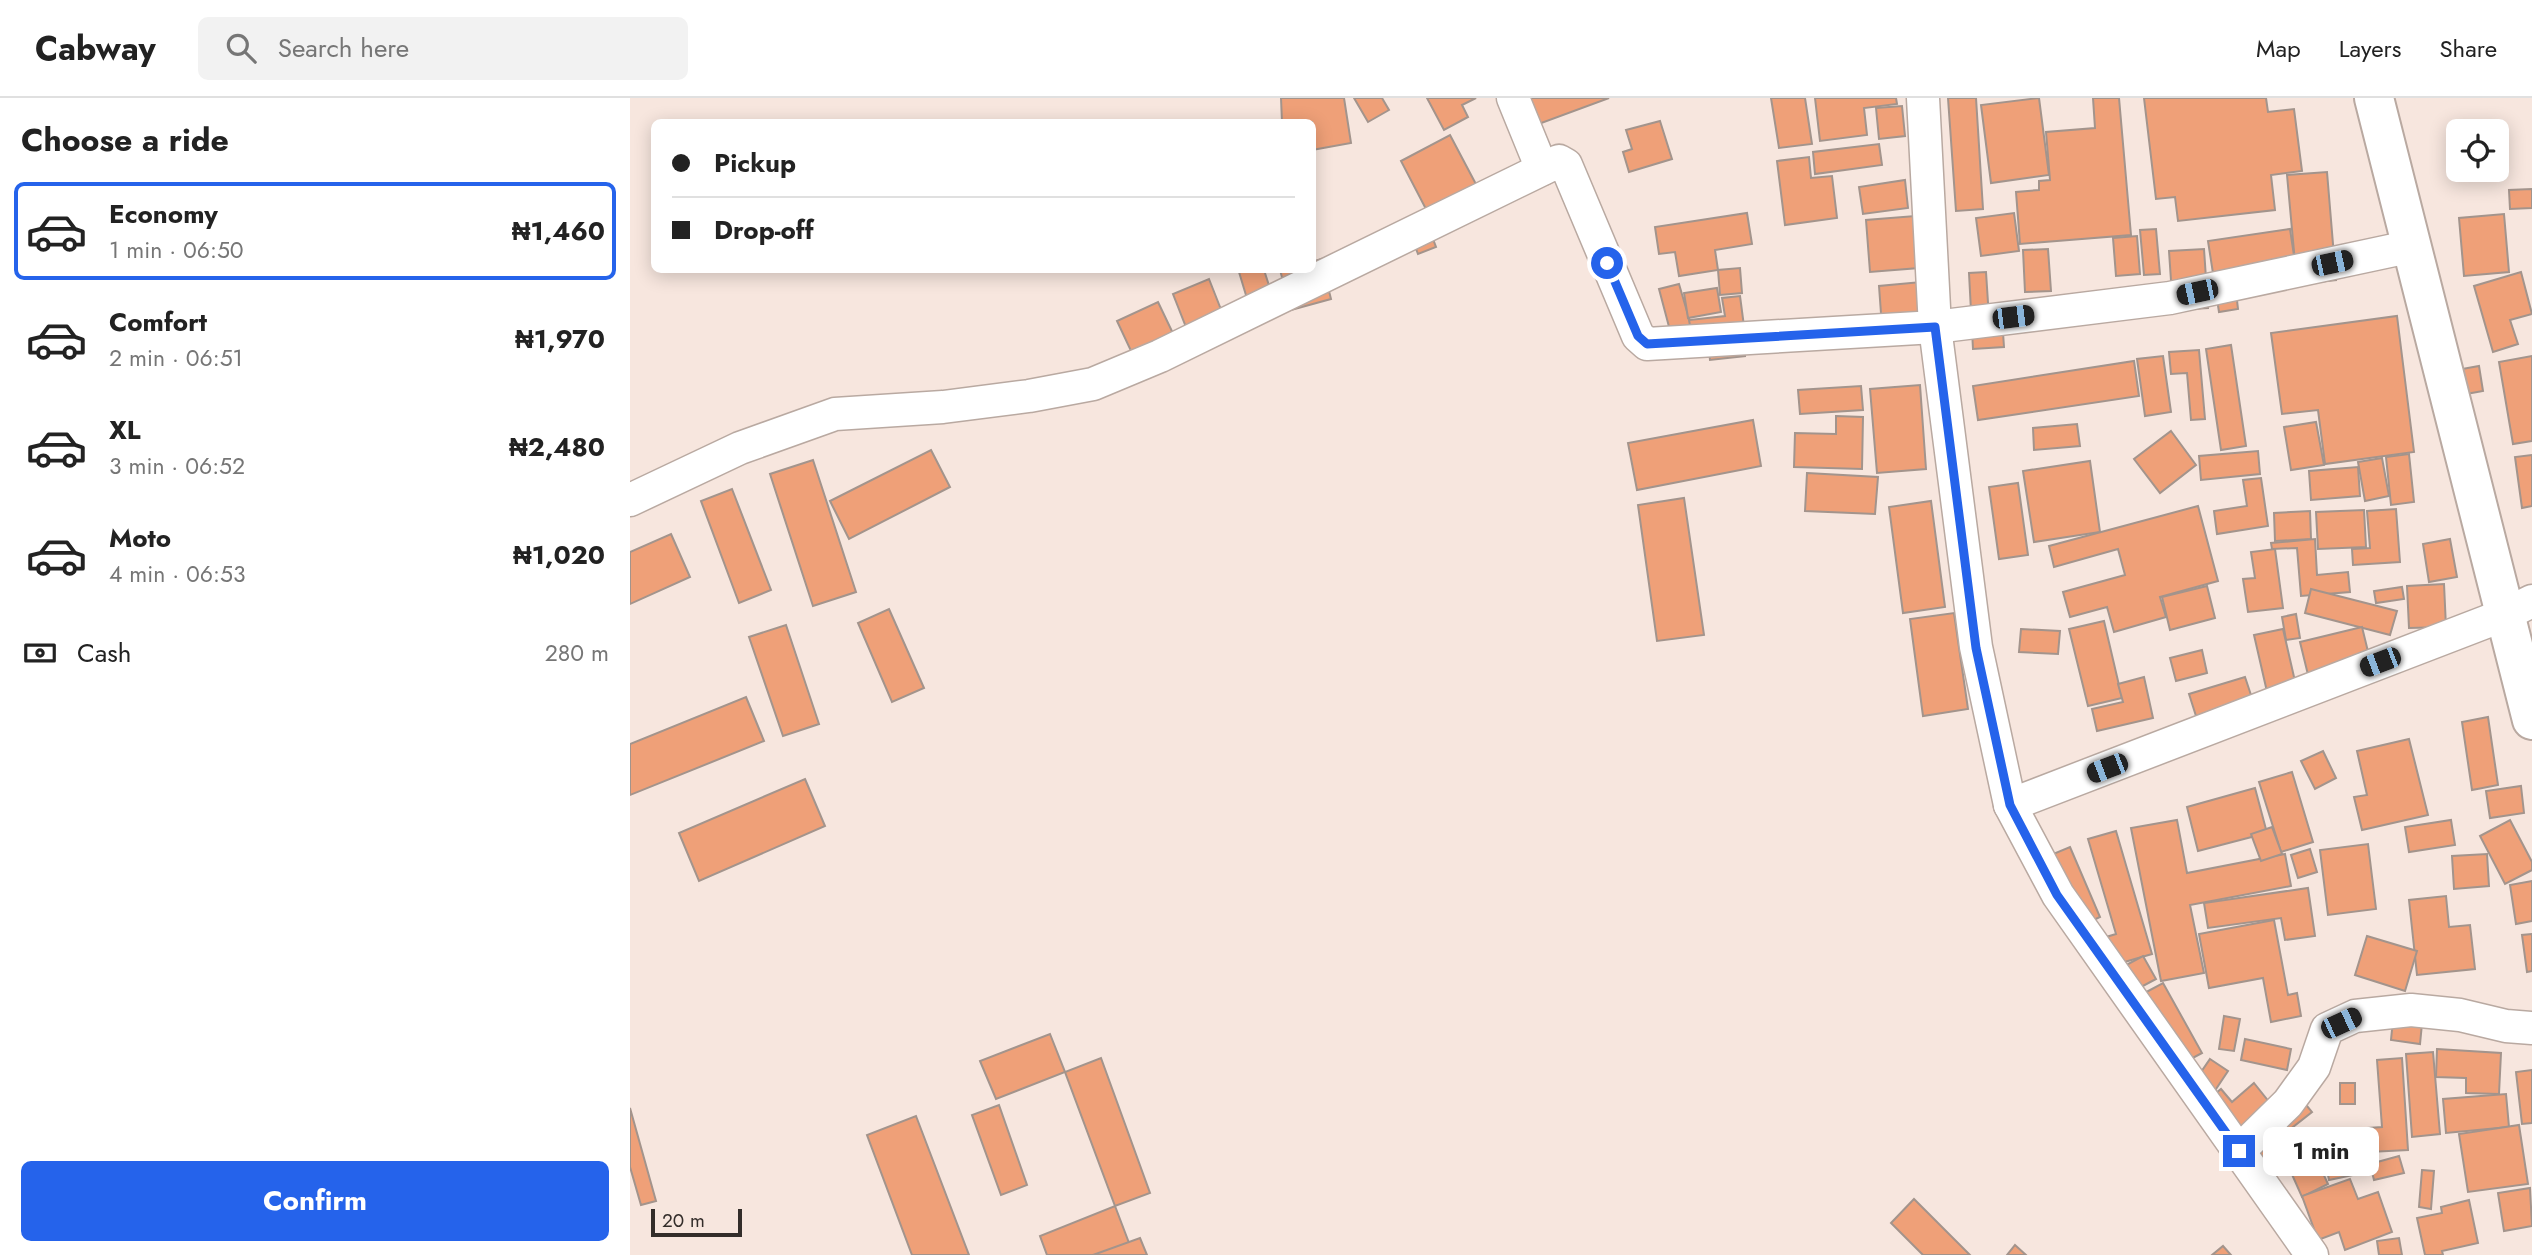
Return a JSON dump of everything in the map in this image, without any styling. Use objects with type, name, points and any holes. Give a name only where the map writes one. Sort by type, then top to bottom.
[{"type":"main road","points":[[2374,98],[2413,246],[2518,608],[2532,720]]},
{"type":"street","points":[[1513,98],[1542,169]]},
{"type":"street","points":[[1923,98],[1935,327],[1976,648],[2010,805],[2057,895],[2312,1255]]},
{"type":"street","points":[[630,500],[740,448],[835,414],[943,407],[1029,396],[1093,384],[1160,356],[1559,161],[1566,165],[1638,336],[1647,344],[1935,327],[2169,298],[2413,246]]},
{"type":"street","points":[[2010,805],[2518,608]]},
{"type":"street","points":[[2239,1151],[2287,1103],[2314,1068],[2327,1029],[2355,1016],[2411,1010],[2460,1014],[2506,1026],[2532,1028]]},
{"type":"building","points":[[1281,98],[1344,98],[1351,143],[1316,149],[1316,119],[1282,119]]},
{"type":"building","points":[[1354,98],[1382,98],[1389,110],[1368,122]]},
{"type":"building","points":[[1427,98],[1476,98],[1462,105],[1468,117],[1444,130]]},
{"type":"building","points":[[1527,98],[1609,98],[1536,125]]},
{"type":"building","points":[[1771,98],[1805,98],[1812,144],[1779,148]]},
{"type":"building","points":[[1815,98],[1896,98],[1897,104],[1864,108],[1867,135],[1820,141]]},
{"type":"building","points":[[1948,98],[1976,98],[1983,209],[1956,211]]},
{"type":"building","points":[[2039,98],[2049,175],[1991,183],[1981,105]]},
{"type":"building","points":[[2093,98],[2119,98],[2131,235],[2020,244],[2016,192],[2039,190],[2039,181],[2050,180],[2046,132],[2095,128]]},
{"type":"building","points":[[2144,98],[2266,98],[2268,112],[2294,109],[2302,171],[2271,175],[2275,210],[2178,221],[2175,197],[2156,199]]},
{"type":"building","points":[[1902,106],[1905,136],[1879,139],[1876,108]]},
{"type":"building","points":[[1660,121],[1672,159],[1629,172],[1623,152],[1632,149],[1626,130]]},
{"type":"building","points":[[1450,135],[1488,207],[1428,213],[1401,161]]},
{"type":"building","points":[[1879,144],[1882,165],[1815,174],[1813,152]]},
{"type":"building","points":[[1809,157],[1811,178],[1832,176],[1837,218],[1785,225],[1777,161]]},
{"type":"building","points":[[2327,172],[2336,280],[2297,284],[2287,175]]},
{"type":"building","points":[[1905,180],[1908,208],[1863,214],[1859,187]]},
{"type":"building","points":[[2532,189],[2532,208],[2510,209],[2509,190]]},
{"type":"building","points":[[1747,213],[1752,244],[1715,250],[1718,270],[1679,276],[1675,252],[1659,254],[1655,227]]},
{"type":"building","points":[[2014,213],[2019,251],[1981,256],[1976,218]]},
{"type":"building","points":[[2504,214],[2509,272],[2464,276],[2459,218]]},
{"type":"building","points":[[1915,216],[1919,268],[1870,272],[1866,220]]},
{"type":"building","points":[[1425,218],[1436,247],[1418,254],[1407,225]]},
{"type":"building","points":[[2156,229],[2160,274],[2144,275],[2140,230]]},
{"type":"building","points":[[2290,229],[2298,282],[2236,292],[2238,309],[2219,312],[2208,241]]},
{"type":"building","points":[[2137,236],[2140,274],[2116,276],[2113,238]]},
{"type":"building","points":[[2048,249],[2051,291],[2025,292],[2023,250]]},
{"type":"building","points":[[2204,249],[2208,308],[2173,310],[2169,251]]},
{"type":"building","points":[[1321,259],[1331,299],[1291,310],[1281,273],[1316,273],[1316,261]]},
{"type":"building","points":[[1740,268],[1742,293],[1720,295],[1718,270]]},
{"type":"building","points":[[1986,272],[1989,318],[2002,318],[2004,347],[1973,349],[1969,273]]},
{"type":"building","points":[[2521,272],[2532,314],[2510,320],[2518,344],[2493,352],[2474,286]]},
{"type":"building","points":[[1239,273],[1265,273],[1276,307],[1252,315]]},
{"type":"building","points":[[1209,279],[1231,335],[1195,350],[1173,294]]},
{"type":"building","points":[[1921,282],[1925,323],[1882,327],[1879,286]]},
{"type":"building","points":[[1679,284],[1693,332],[1672,338],[1659,289]]},
{"type":"building","points":[[1717,288],[1721,312],[1688,318],[1684,293]]},
{"type":"building","points":[[1740,296],[1745,334],[1693,341],[1689,320],[1725,316],[1722,298]]},
{"type":"building","points":[[1158,302],[1180,348],[1139,368],[1117,321]]},
{"type":"building","points":[[2397,316],[2414,452],[2325,464],[2318,410],[2282,414],[2271,333]]},
{"type":"building","points":[[1743,336],[1745,356],[1710,360],[1708,341]]},
{"type":"building","points":[[2231,345],[2246,446],[2221,450],[2206,349]]},
{"type":"building","points":[[2199,350],[2205,419],[2191,420],[2187,373],[2171,374],[2169,352]]},
{"type":"building","points":[[2163,356],[2171,412],[2145,416],[2137,359]]},
{"type":"building","points":[[2532,356],[2532,441],[2513,444],[2499,362]]},
{"type":"building","points":[[2134,361],[2139,396],[1978,420],[1973,386]]},
{"type":"building","points":[[2479,366],[2483,391],[2466,394],[2462,369]]},
{"type":"building","points":[[1920,385],[1926,469],[1877,473],[1870,389]]},
{"type":"building","points":[[1861,386],[1863,410],[1800,414],[1798,390]]},
{"type":"building","points":[[1836,416],[1863,417],[1862,469],[1794,467],[1795,433],[1836,434]]},
{"type":"building","points":[[1753,420],[1761,466],[1637,490],[1628,443]]},
{"type":"building","points":[[2316,422],[2324,465],[2291,470],[2284,427]]},
{"type":"building","points":[[2077,424],[2080,446],[2034,450],[2033,428]]},
{"type":"building","points":[[2171,431],[2196,465],[2160,493],[2134,459]]},
{"type":"building","points":[[931,450],[950,487],[849,539],[830,501]]},
{"type":"building","points":[[2258,451],[2260,474],[2201,480],[2199,456]]},
{"type":"building","points":[[2409,454],[2414,502],[2391,505],[2386,457]]},
{"type":"building","points":[[2532,455],[2532,506],[2522,508],[2515,457]]},
{"type":"building","points":[[2382,458],[2389,496],[2365,501],[2358,462]]},
{"type":"building","points":[[813,460],[856,592],[813,606],[770,474]]},
{"type":"building","points":[[2090,461],[2100,532],[2034,542],[2023,471]]},
{"type":"building","points":[[2358,467],[2360,496],[2311,500],[2309,471]]},
{"type":"building","points":[[1807,473],[1878,477],[1875,514],[1805,511]]},
{"type":"building","points":[[2261,478],[2268,526],[2217,534],[2214,511],[2247,506],[2243,480]]},
{"type":"building","points":[[2018,483],[2028,555],[1999,559],[1989,487]]},
{"type":"building","points":[[732,489],[771,590],[739,603],[701,501]]},
{"type":"building","points":[[1684,498],[1704,635],[1657,641],[1638,505]]},
{"type":"building","points":[[1931,501],[1945,607],[1903,613],[1889,507]]},
{"type":"building","points":[[2198,506],[2218,581],[2160,597],[2166,617],[2114,632],[2107,607],[2070,617],[2063,592],[2125,575],[2118,549],[2054,567],[2049,546]]},
{"type":"building","points":[[2396,509],[2400,562],[2353,565],[2352,549],[2370,548],[2367,511]]},
{"type":"building","points":[[2364,510],[2366,547],[2318,549],[2316,512]]},
{"type":"building","points":[[2310,511],[2311,539],[2275,541],[2274,513]]},
{"type":"building","points":[[671,534],[690,577],[630,604],[630,552]]},
{"type":"building","points":[[2315,539],[2317,575],[2348,572],[2350,592],[2301,596],[2297,548],[2272,549],[2271,543]]},
{"type":"building","points":[[2450,539],[2457,577],[2429,582],[2423,544]]},
{"type":"building","points":[[2275,549],[2283,608],[2248,612],[2243,579],[2255,578],[2251,552]]},
{"type":"building","points":[[2444,584],[2446,627],[2409,628],[2407,586]]},
{"type":"building","points":[[2207,586],[2215,618],[2170,630],[2162,597]]},
{"type":"building","points":[[2402,587],[2404,599],[2376,603],[2374,591]]},
{"type":"building","points":[[2311,589],[2397,611],[2390,635],[2305,613]]},
{"type":"building","points":[[889,609],[924,688],[892,702],[858,623]]},
{"type":"building","points":[[1954,613],[1968,709],[1923,716],[1910,619]]},
{"type":"building","points":[[2296,614],[2300,638],[2286,640],[2282,617]]},
{"type":"building","points":[[2104,621],[2122,698],[2088,706],[2069,629]]},
{"type":"building","points":[[786,625],[819,724],[783,736],[749,637]]},
{"type":"building","points":[[2362,627],[2373,672],[2311,687],[2300,642]]},
{"type":"building","points":[[2021,629],[2060,631],[2058,654],[2019,652]]},
{"type":"building","points":[[2283,629],[2297,690],[2268,696],[2254,635]]},
{"type":"building","points":[[2202,650],[2207,673],[2176,681],[2170,658]]},
{"type":"building","points":[[2144,677],[2153,718],[2097,731],[2092,709],[2123,702],[2118,684]]},
{"type":"building","points":[[2245,677],[2252,698],[2196,716],[2189,694]]},
{"type":"building","points":[[746,697],[764,741],[630,795],[630,744]]},
{"type":"building","points":[[2488,717],[2498,785],[2472,790],[2462,722]]},
{"type":"building","points":[[2409,739],[2428,815],[2362,830],[2354,797],[2367,795],[2357,751]]},
{"type":"building","points":[[2323,751],[2336,778],[2315,789],[2301,761]]},
{"type":"building","points":[[2292,772],[2313,842],[2281,852],[2259,782]]},
{"type":"building","points":[[805,779],[825,826],[699,881],[679,833]]},
{"type":"building","points":[[2521,786],[2524,813],[2490,818],[2486,791]]},
{"type":"building","points":[[2255,788],[2267,833],[2198,851],[2187,807]]},
{"type":"building","points":[[2177,820],[2187,873],[2285,854],[2291,886],[2190,905],[2204,973],[2161,981],[2131,828]]},
{"type":"building","points":[[2451,820],[2455,845],[2409,852],[2405,827]]},
{"type":"building","points":[[2510,820],[2532,862],[2532,870],[2505,884],[2480,836]]},
{"type":"building","points":[[2272,827],[2282,854],[2261,861],[2251,834]]},
{"type":"building","points":[[2116,831],[2152,954],[2104,968],[2096,940],[2116,934],[2088,839]]},
{"type":"building","points":[[2368,844],[2376,909],[2328,915],[2320,850]]},
{"type":"building","points":[[2070,847],[2100,917],[2077,928],[2046,857]]},
{"type":"building","points":[[2310,849],[2317,872],[2298,878],[2291,855]]},
{"type":"building","points":[[2487,854],[2489,886],[2454,889],[2452,856]]},
{"type":"building","points":[[2532,881],[2532,921],[2516,924],[2510,885]]},
{"type":"building","points":[[2308,888],[2315,936],[2285,940],[2281,918],[2208,928],[2204,903]]},
{"type":"building","points":[[2446,896],[2449,927],[2470,925],[2475,969],[2417,975],[2409,900]]},
{"type":"building","points":[[2274,920],[2288,995],[2297,993],[2301,1016],[2271,1022],[2263,978],[2209,988],[2199,934]]},
{"type":"building","points":[[2532,934],[2532,971],[2527,972],[2522,935]]},
{"type":"building","points":[[2367,936],[2417,951],[2405,991],[2355,975]]},
{"type":"building","points":[[2143,956],[2156,979],[2128,994],[2115,971]]},
{"type":"building","points":[[2163,983],[2202,1053],[2176,1067],[2137,997]]},
{"type":"building","points":[[2395,1000],[2424,1003],[2420,1044],[2391,1040]]},
{"type":"building","points":[[2224,1016],[2240,1019],[2234,1051],[2219,1049]]},
{"type":"building","points":[[1050,1034],[1065,1072],[996,1099],[980,1061]]},
{"type":"building","points":[[2245,1039],[2291,1049],[2287,1070],[2241,1060]]},
{"type":"building","points":[[2437,1049],[2501,1053],[2499,1094],[2466,1093],[2466,1078],[2436,1077]]},
{"type":"building","points":[[2433,1052],[2440,1134],[2412,1137],[2406,1054]]},
{"type":"building","points":[[1101,1058],[1150,1193],[1115,1206],[1065,1072]]},
{"type":"building","points":[[2402,1058],[2408,1150],[2369,1152],[2368,1128],[2382,1127],[2377,1060]]},
{"type":"building","points":[[2210,1059],[2228,1071],[2206,1104],[2188,1091]]},
{"type":"building","points":[[2532,1070],[2532,1123],[2522,1124],[2516,1072]]},
{"type":"building","points":[[2254,1083],[2270,1103],[2290,1085],[2312,1112],[2288,1131],[2308,1156],[2290,1170],[2282,1161],[2263,1176],[2204,1103],[2221,1089],[2232,1102]]},
{"type":"building","points":[[2340,1083],[2355,1083],[2355,1104],[2340,1104]]},
{"type":"building","points":[[2506,1094],[2509,1127],[2446,1133],[2443,1099]]},
{"type":"building","points":[[999,1105],[1027,1185],[1001,1195],[972,1115]]},
{"type":"building","points":[[630,1108],[656,1201],[641,1205],[630,1167]]},
{"type":"building","points":[[916,1116],[969,1255],[912,1255],[867,1135]]},
{"type":"building","points":[[2519,1125],[2528,1184],[2468,1192],[2459,1134]]},
{"type":"building","points":[[2344,1131],[2353,1175],[2329,1180],[2320,1136]]},
{"type":"building","points":[[2399,1156],[2404,1173],[2374,1180],[2370,1164]]},
{"type":"building","points":[[2316,1158],[2328,1184],[2302,1197],[2290,1170]]},
{"type":"building","points":[[2422,1170],[2434,1171],[2431,1209],[2419,1207]]},
{"type":"building","points":[[2350,1179],[2358,1199],[2378,1192],[2392,1232],[2345,1250],[2339,1232],[2318,1240],[2302,1196]]},
{"type":"building","points":[[2530,1188],[2532,1226],[2504,1231],[2498,1193]]},
{"type":"building","points":[[1914,1199],[1970,1255],[1923,1255],[1891,1223]]},
{"type":"building","points":[[2469,1200],[2478,1243],[2442,1251],[2443,1255],[2425,1255],[2417,1218],[2442,1213],[2441,1207]]},
{"type":"building","points":[[1115,1206],[1129,1243],[1100,1255],[1047,1255],[1040,1236]]},
{"type":"building","points":[[1140,1238],[1147,1255],[1093,1255]]},
{"type":"building","points":[[2399,1238],[2402,1255],[2379,1255],[2377,1241]]},
{"type":"building","points":[[2015,1245],[2026,1255],[2007,1255]]},
{"type":"building","points":[[2223,1246],[2231,1255],[2212,1255]]},
{"type":"route","points":[[1607,263],[1638,336],[1647,344],[1935,327],[1976,648],[2010,805],[2057,895],[2239,1151]]}]
